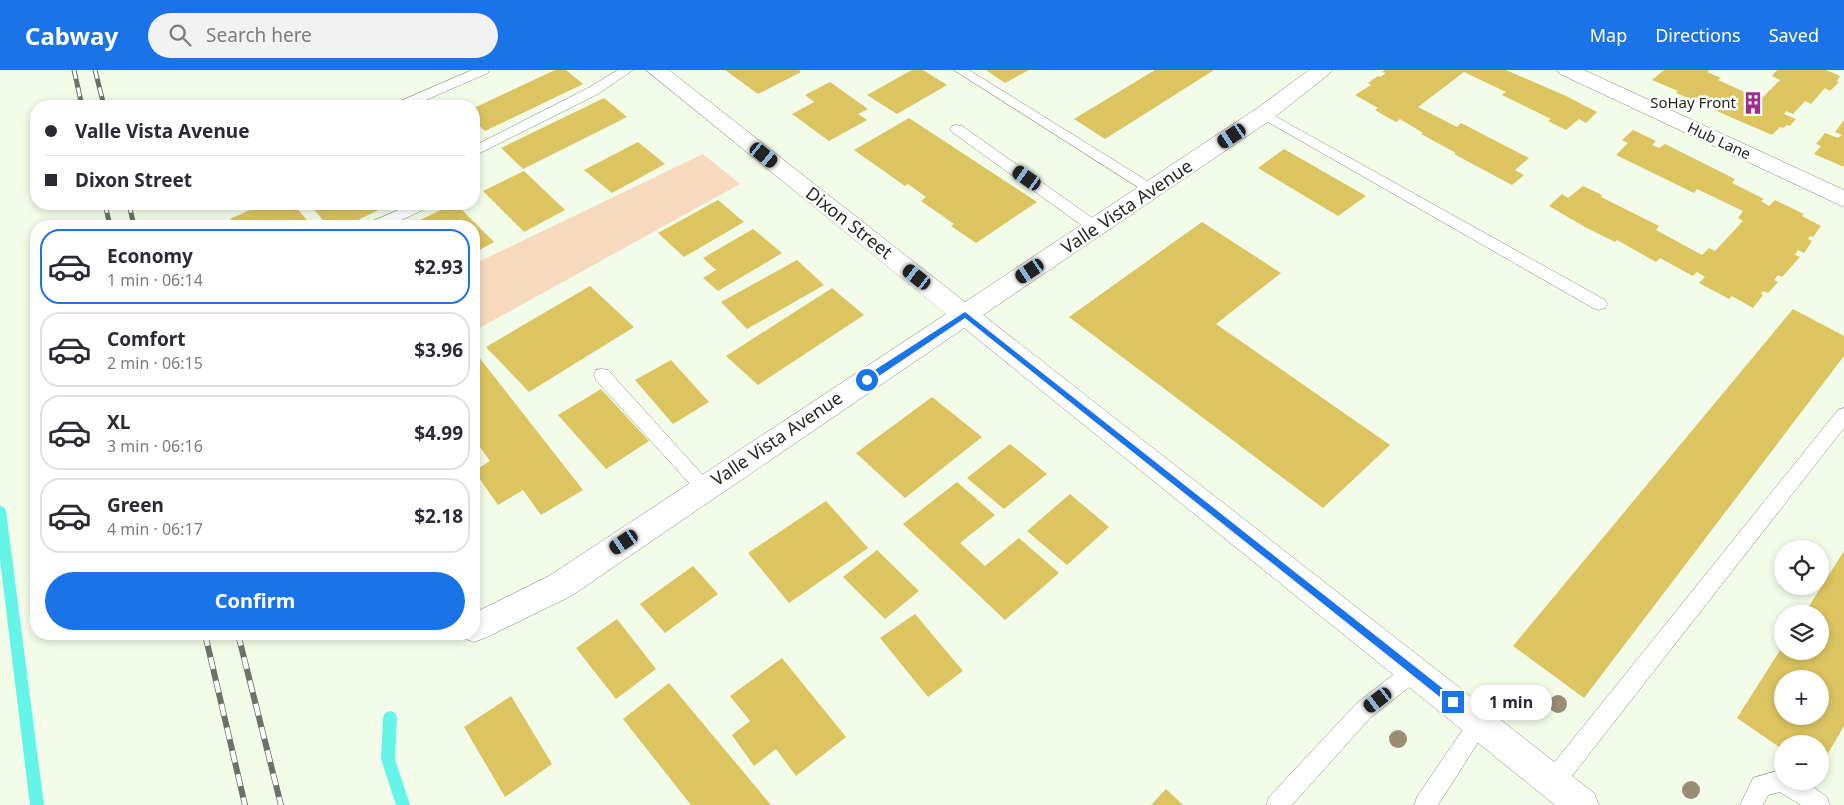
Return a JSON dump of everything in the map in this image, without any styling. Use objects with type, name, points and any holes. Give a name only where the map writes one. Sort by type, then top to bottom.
[{"type":"street","name":"Dixon Street","points":[[656,70],[1582,805]]},
{"type":"street","name":"Valle Vista Avenue","points":[[480,625],[560,586],[704,488],[1096,228],[1264,114],[1322,70]]},
{"type":"street","name":"Hub Lane","points":[[1568,70],[1844,199]]},
{"type":"lane","points":[[415,100],[483,70]]},
{"type":"lane","points":[[480,149],[593,91],[626,70]]},
{"type":"lane","points":[[960,70],[1152,190]]},
{"type":"lane","points":[[1264,114],[1598,304]]},
{"type":"lane","points":[[957,129],[1096,228]]},
{"type":"lane","points":[[389,220],[411,210]]},
{"type":"lane","points":[[602,375],[704,488]]},
{"type":"lane","points":[[1553,782],[1844,415]]},
{"type":"lane","points":[[1277,805],[1364,710],[1414,671]]},
{"type":"lane","points":[[1425,805],[1479,723]]},
{"type":"lane","points":[[1751,805],[1761,786],[1780,781],[1793,786],[1820,805]]},
{"type":"shaded area","points":[[703,154],[740,184],[480,328],[480,261]]},
{"type":"building","points":[[555,70],[566,70],[583,84],[485,131],[480,126],[480,105]]},
{"type":"building","points":[[725,70],[799,70],[801,72],[758,94]]},
{"type":"building","points":[[912,70],[923,70],[947,85],[897,114],[867,95]]},
{"type":"building","points":[[986,70],[1029,70],[1005,83]]},
{"type":"building","points":[[1155,70],[1214,70],[1105,139],[1074,119]]},
{"type":"building","points":[[1385,70],[1506,70],[1566,96],[1597,112],[1586,123],[1579,119],[1566,130],[1548,121],[1551,119],[1502,95],[1506,92],[1464,72],[1418,107],[1457,127],[1461,123],[1529,158],[1515,170],[1524,175],[1512,185],[1454,154],[1456,153],[1421,134],[1423,133],[1400,119],[1396,122],[1387,117],[1375,110],[1378,108],[1355,95],[1371,85],[1368,83],[1386,73],[1382,72]]},
{"type":"building","name":"SoHay Front","points":[[1664,70],[1710,70],[1707,72],[1721,78],[1718,80],[1747,93],[1749,91],[1763,97],[1780,80],[1772,76],[1777,70],[1826,70],[1840,76],[1837,81],[1839,82],[1830,91],[1825,88],[1811,104],[1805,101],[1793,114],[1786,111],[1784,114],[1796,119],[1790,126],[1780,127],[1772,135],[1705,106],[1707,105],[1699,101],[1697,102],[1676,93],[1678,91],[1652,80]]},
{"type":"building","points":[[830,82],[868,109],[858,114],[867,120],[829,141],[792,114],[814,102],[805,95]]},
{"type":"building","points":[[604,98],[627,117],[523,169],[501,148]]},
{"type":"building","points":[[909,118],[1037,202],[976,243],[951,226],[954,224],[921,201],[926,197],[908,184],[905,186],[854,150]]},
{"type":"building","points":[[1844,120],[1844,167],[1814,154],[1821,146],[1816,144],[1825,133],[1838,138],[1842,135],[1835,132]]},
{"type":"building","points":[[1633,130],[1656,141],[1652,145],[1659,148],[1665,144],[1735,179],[1732,183],[1764,199],[1761,201],[1769,206],[1775,200],[1804,214],[1802,216],[1821,226],[1813,237],[1810,236],[1808,239],[1812,241],[1804,253],[1798,250],[1795,255],[1800,257],[1782,277],[1778,275],[1774,280],[1778,282],[1768,293],[1763,291],[1761,294],[1763,295],[1753,308],[1732,296],[1729,299],[1699,283],[1705,277],[1697,272],[1693,276],[1660,258],[1656,262],[1617,240],[1615,242],[1585,227],[1549,206],[1562,194],[1568,198],[1583,186],[1659,226],[1656,230],[1702,255],[1709,248],[1715,251],[1743,221],[1738,218],[1743,211],[1697,189],[1694,193],[1616,155],[1628,143],[1622,140]]},
{"type":"building","points":[[638,142],[665,164],[612,193],[584,170]]},
{"type":"building","points":[[1284,149],[1366,196],[1338,216],[1258,168]]},
{"type":"building","points":[[524,171],[565,210],[524,232],[483,191]]},
{"type":"building","points":[[718,200],[744,222],[684,257],[658,233]]},
{"type":"building","points":[[250,210],[298,210],[307,220],[231,220]]},
{"type":"building","points":[[314,210],[379,210],[358,220],[323,220]]},
{"type":"building","points":[[441,210],[462,210],[472,220],[420,220]]},
{"type":"building","points":[[1202,222],[1281,273],[1216,324],[1390,445],[1323,508],[1069,317]]},
{"type":"building","points":[[480,228],[494,242],[480,250]]},
{"type":"building","points":[[753,229],[782,253],[718,291],[703,278],[716,270],[703,258]]},
{"type":"building","points":[[797,260],[824,285],[747,329],[721,302]]},
{"type":"building","points":[[590,286],[634,327],[529,392],[486,347]]},
{"type":"building","points":[[832,288],[864,315],[758,385],[726,356]]},
{"type":"building","points":[[1793,309],[1844,336],[1844,356],[1584,698],[1513,646]]},
{"type":"building","points":[[480,359],[583,490],[541,515],[523,490],[498,505],[480,480],[480,467],[490,461],[480,447]]},
{"type":"building","points":[[671,360],[709,402],[673,424],[635,380]]},
{"type":"building","points":[[601,389],[649,441],[606,469],[558,415]]},
{"type":"building","points":[[932,397],[982,437],[905,498],[856,453]]},
{"type":"building","points":[[1010,444],[1047,474],[1004,509],[967,478]]},
{"type":"building","points":[[957,482],[995,515],[960,543],[985,566],[1019,538],[1059,573],[1005,620],[903,524]]},
{"type":"building","points":[[1070,494],[1109,527],[1067,565],[1027,531]]},
{"type":"building","points":[[826,501],[868,548],[789,603],[748,553]]},
{"type":"building","points":[[877,550],[919,591],[885,619],[843,577]]},
{"type":"building","points":[[1844,551],[1844,726],[1829,752],[1829,735],[1774,735],[1774,743],[1737,718],[1774,660],[1829,660],[1829,605],[1810,605],[1816,595],[1829,595],[1829,575]]},
{"type":"building","points":[[693,566],[718,594],[665,633],[640,604]]},
{"type":"building","points":[[915,614],[963,671],[928,697],[880,638]]},
{"type":"building","points":[[617,619],[656,669],[616,699],[576,648]]},
{"type":"building","points":[[782,658],[846,737],[796,776],[776,749],[754,766],[732,735],[750,721],[730,696]]},
{"type":"building","points":[[669,683],[771,805],[691,805],[623,719]]},
{"type":"building","points":[[511,696],[552,764],[505,797],[464,727]]},
{"type":"building","points":[[1166,789],[1183,805],[1151,805]]},
{"type":"waterway","points":[[0,511],[37,805]]},
{"type":"waterway","points":[[390,718],[388,759],[403,805]]},
{"type":"railway","points":[[74,70],[81,100]]},
{"type":"railway","points":[[95,70],[102,100]]},
{"type":"railway","points":[[106,210],[109,220]]},
{"type":"railway","points":[[130,210],[133,220]]},
{"type":"railway","points":[[206,640],[245,805]]},
{"type":"railway","points":[[240,640],[281,805]]},
{"type":"place","name":"SoHay Front","points":[[1753,103]]},
{"type":"route","points":[[867,380],[965,315],[1453,702]]}]
